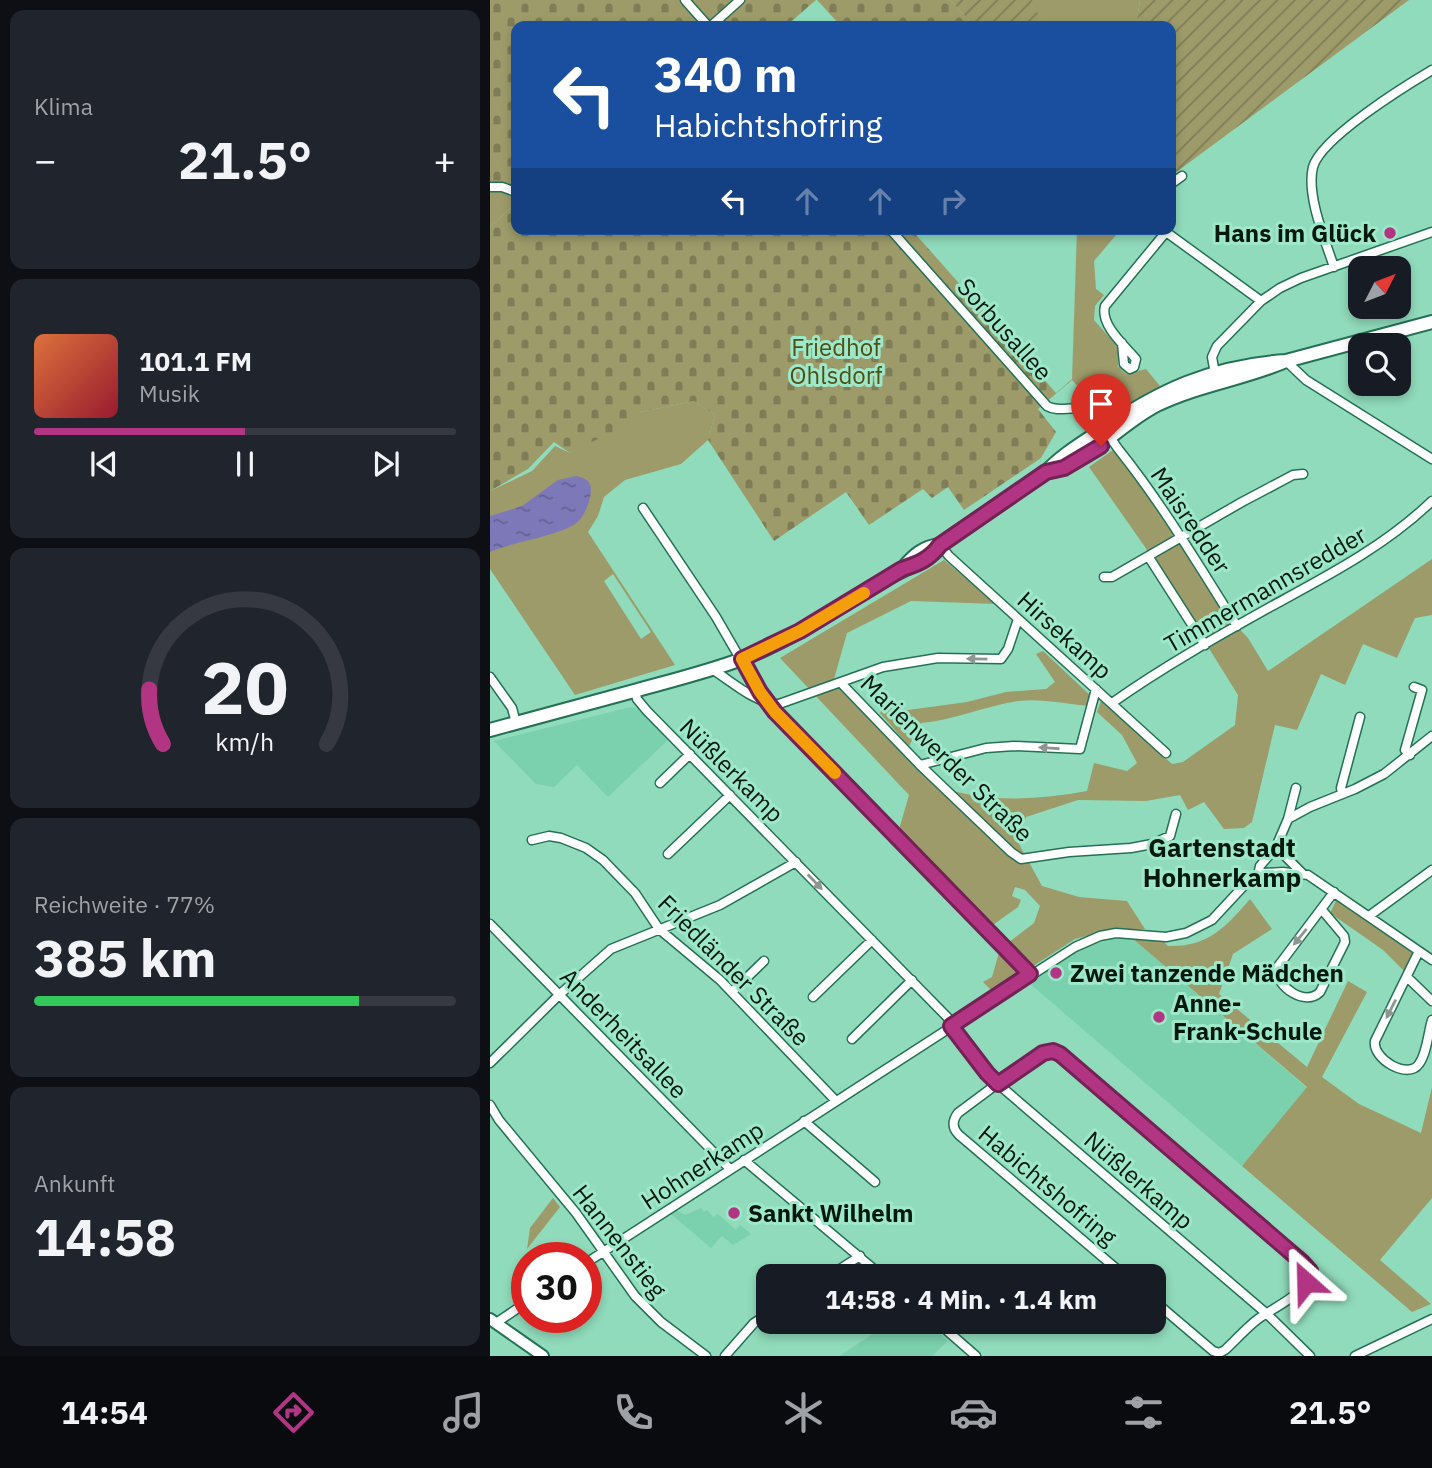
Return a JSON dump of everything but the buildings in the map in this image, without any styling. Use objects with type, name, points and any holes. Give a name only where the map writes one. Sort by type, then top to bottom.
[{"type":"main road","points":[[490,730],[742,659],[800,631],[902,569],[920,551],[940,545],[1046,472],[1064,468],[1107,434],[1158,405],[1216,379],[1263,363],[1286,361],[1432,322]]},
{"type":"street","points":[[685,0],[704,21]]},
{"type":"street","points":[[715,21],[740,0]]},
{"type":"street","points":[[1334,267],[1313,196],[1313,167],[1322,149],[1350,126],[1432,70]]},
{"type":"street","points":[[1176,180],[1182,176]]},
{"type":"street","points":[[490,187],[511,190]]},
{"type":"street","points":[[1216,379],[1212,360],[1215,350],[1261,302],[1280,288],[1301,278],[1432,232]]},
{"type":"street","name":"Sorbusallee","points":[[895,235],[1047,406],[1056,410],[1083,409],[1093,416],[1107,434]]},
{"type":"street","points":[[1122,343],[1105,321],[1105,306],[1161,235]]},
{"type":"street","points":[[1169,235],[1261,302]]},
{"type":"street","points":[[1286,361],[1306,380],[1432,459]]},
{"type":"street","name":"Maisredder","points":[[1107,434],[1181,537],[1237,626]]},
{"type":"street","points":[[1104,577],[1112,577],[1293,475],[1303,474]]},
{"type":"street","name":"Timmermannsredder","points":[[1112,703],[1237,626],[1384,542],[1432,501]]},
{"type":"street","points":[[643,508],[768,703],[1030,974]]},
{"type":"street","name":"Hirsekamp","points":[[940,545],[1166,752]]},
{"type":"street","points":[[1150,559],[1205,645]]},
{"type":"street","points":[[712,669],[768,703],[779,704],[883,667],[938,658],[1002,659],[1018,619]]},
{"type":"street","points":[[490,677],[512,708],[516,723]]},
{"type":"street","name":"Marienwerder Straße","points":[[841,683],[920,765],[1021,859],[1152,844],[1170,836],[1176,814]]},
{"type":"street","points":[[1410,755],[1405,750],[1422,690],[1414,687]]},
{"type":"street","points":[[920,765],[986,748],[1014,746],[1080,749],[1096,689]]},
{"type":"street","name":"Nüßlerkamp","points":[[635,690],[637,699],[647,711],[912,980],[952,1025],[998,1084],[1266,1314],[1310,1356]]},
{"type":"street","points":[[1342,794],[1341,788],[1360,717]]},
{"type":"street","points":[[1288,819],[1384,774],[1432,736]]},
{"type":"street","points":[[660,783],[690,754]]},
{"type":"street","name":"Hohnerkamp","points":[[604,1252],[1075,947],[1100,936],[1128,933],[1166,937],[1198,929],[1212,920],[1242,886],[1258,875],[1260,866],[1276,847],[1288,819],[1296,788]]},
{"type":"street","points":[[668,854],[730,795]]},
{"type":"street","name":"Friedländer Straße","points":[[531,840],[554,836],[579,844],[596,855],[631,889],[659,929],[732,992],[836,1101]]},
{"type":"street","points":[[1276,847],[1302,873],[1432,960]]},
{"type":"street","points":[[490,1063],[611,948],[720,905],[796,862]]},
{"type":"street","points":[[1369,916],[1432,870]]},
{"type":"street","points":[[1258,875],[1272,871],[1302,873]]},
{"type":"street","points":[[1322,910],[1345,940],[1319,994],[1314,997],[1304,996],[1282,985],[1277,978],[1276,969],[1334,892]]},
{"type":"street","name":"Anderheitsallee","points":[[490,924],[730,1170]]},
{"type":"street","points":[[813,997],[872,940]]},
{"type":"street","points":[[1419,951],[1375,1041],[1376,1051],[1381,1058],[1396,1066],[1406,1070],[1414,1068],[1420,1063],[1432,1020]]},
{"type":"street","points":[[732,992],[764,961]]},
{"type":"street","points":[[1407,976],[1432,1000]]},
{"type":"street","points":[[852,1039],[912,980]]},
{"type":"street","name":"Habichtshofring","points":[[1111,1264],[956,1131],[953,1123],[958,1113],[1050,1051],[1060,1054],[1083,1073],[1308,1267],[1310,1273],[1306,1282],[1292,1296],[1266,1314],[1225,1350],[1217,1352],[1166,1311]]},
{"type":"street","name":"Hannenstieg","points":[[490,1105],[499,1120],[576,1213],[635,1296],[661,1322],[706,1356]]},
{"type":"street","points":[[804,1121],[875,1182]]},
{"type":"street","points":[[744,1160],[868,1264]]},
{"type":"street","points":[[847,1264],[859,1256]]},
{"type":"street","points":[[511,1311],[493,1321],[543,1356]]},
{"type":"street","points":[[1355,1356],[1432,1319]]},
{"type":"street","points":[[725,1356],[756,1322]]},
{"type":"street","points":[[951,1334],[976,1356]]},
{"type":"shaded area","points":[[631,707],[639,709],[669,739],[608,797],[577,765],[554,787],[536,784],[494,741]]},
{"type":"shaded area","points":[[1112,939],[1133,939],[1307,1088],[1242,1166],[1028,982],[1079,949]]},
{"type":"shaded area","points":[[701,1208],[713,1217],[718,1214],[736,1230],[740,1225],[751,1234],[733,1245],[722,1236],[711,1248],[671,1214],[676,1210],[685,1215]]},
{"type":"shaded area","points":[[873,1334],[940,1334],[948,1341],[932,1356],[839,1356]]},
{"type":"green space","points":[[490,0],[816,0],[792,21],[511,21],[511,195],[503,191],[490,190]]},
{"type":"green space","points":[[817,0],[950,0],[969,21],[836,21]]},
{"type":"green space","points":[[950,0],[1033,0],[1030,4],[1045,21],[969,21]]},
{"type":"green space","points":[[1033,0],[1140,0],[1137,21],[1045,21],[1029,4]]},
{"type":"green space","points":[[1140,0],[1409,0],[1176,172],[1176,21],[1137,21]]},
{"type":"green space","points":[[495,189],[511,196],[511,208],[490,227],[490,190]]},
{"type":"green space","name":"Friedhof Ohlsdorf","points":[[511,208],[511,235],[916,235],[1056,393],[1072,379],[1077,235],[1072,380],[1038,409],[1056,432],[1041,458],[964,510],[948,487],[932,498],[923,489],[869,525],[846,492],[774,541],[708,440],[715,415],[694,401],[641,412],[612,432],[570,453],[554,442],[528,469],[490,491],[490,227]]},
{"type":"green space","points":[[1077,235],[1116,235],[1094,261],[1096,289],[1104,295],[1095,306],[1094,320],[1118,347],[1118,366],[1126,374],[1146,369],[1160,386],[1105,416],[1072,380]]},
{"type":"green space","points":[[694,401],[715,415],[708,440],[681,464],[625,480],[604,497],[598,516],[588,532],[675,665],[575,695],[490,569],[490,491],[532,471],[555,446],[570,453],[641,412]],"holes":[[[613,574],[651,632],[641,639],[604,581]]]},
{"type":"green space","points":[[1113,450],[1130,467],[1227,616],[1248,638],[1268,671],[1432,559],[1432,615],[1415,618],[1397,658],[1363,644],[1345,685],[1321,674],[1297,730],[1275,725],[1252,822],[1244,828],[1224,829],[1204,802],[1188,810],[1180,795],[1146,801],[1078,800],[1026,817],[1019,844],[1042,886],[1079,897],[1127,901],[1145,929],[1115,929],[1075,939],[993,992],[983,982],[992,977],[1000,949],[1034,923],[1040,906],[1025,890],[1015,887],[1012,896],[1021,900],[1018,907],[990,927],[898,833],[909,795],[780,658],[944,560],[997,604],[911,601],[847,633],[834,679],[935,785],[991,798],[1049,797],[1087,791],[1094,763],[1127,771],[1137,763],[1122,735],[1097,712],[1101,701],[1172,764],[1183,762],[1235,725],[1238,695],[1152,557],[1089,467]]},
{"type":"green space","points":[[1043,651],[1092,697],[1089,706],[1036,700],[1006,703],[921,723],[909,746],[880,713],[884,707],[908,710],[967,702],[1006,692],[1046,689],[1055,682],[1036,654]]},
{"type":"green space","points":[[1250,899],[1272,929],[1233,954],[1219,994],[1307,1067],[1348,981],[1367,992],[1322,1077],[1359,1104],[1421,1133],[1432,1087],[1432,1198],[1380,1260],[1431,1304],[1412,1312],[1242,1166],[1307,1087],[1133,939],[1163,941],[1168,946],[1194,943],[1224,927]]},
{"type":"green space","points":[[1337,899],[1416,955],[1406,973],[1383,950],[1330,913]]},
{"type":"green space","points":[[553,1198],[560,1207],[532,1242],[528,1242],[530,1228]]},
{"type":"water","points":[[576,476],[588,481],[591,489],[586,509],[575,524],[490,552],[490,516],[522,506],[558,480]]},
{"type":"slow traffic","points":[[835,773],[775,712],[760,692],[742,659],[800,631],[864,593]]},
{"type":"place","name":"Hans im Glück","points":[[1390,233]]},
{"type":"place","name":"Zwei tanzende Mädchen","points":[[1056,973]]},
{"type":"place","name":"Anne- Frank-Schule","points":[[1159,1017]]},
{"type":"place","name":"Sankt Wilhelm","points":[[734,1213]]},
{"type":"district","name":"Gartenstadt Hohnerkamp","points":[[1222,862]]},
{"type":"route","points":[[1101,446],[1064,468],[1046,472],[940,545],[919,564],[902,569],[800,631],[742,659],[760,692],[775,712],[1030,974],[951,1026],[987,1073],[998,1084],[1043,1053],[1053,1051],[1060,1054],[1308,1267],[1310,1271],[1306,1282]]}]
